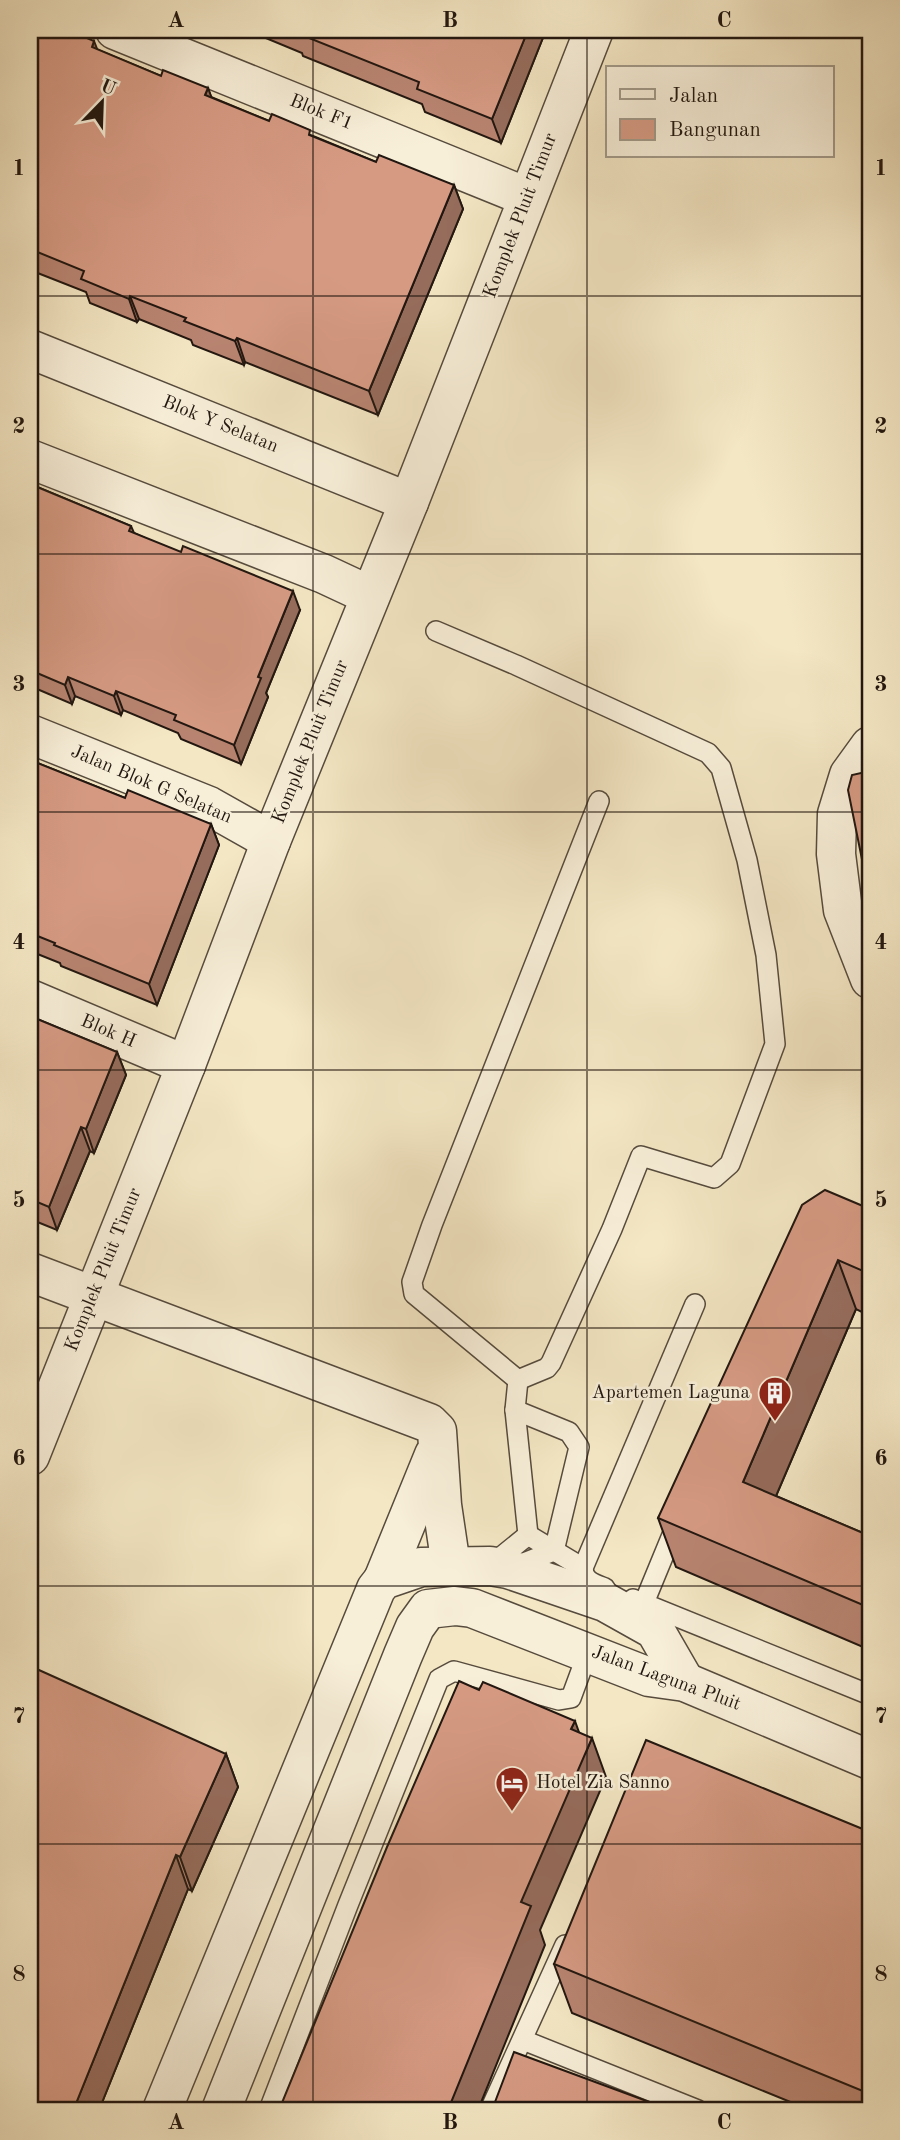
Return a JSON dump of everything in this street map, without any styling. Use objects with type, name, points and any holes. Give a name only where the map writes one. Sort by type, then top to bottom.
[{"type":"street","name":"Blok F1","points":[[115,30],[527,197]]},
{"type":"street","name":"Komplek Pluit Timur","points":[[30,1456],[594,30]]},
{"type":"street","name":"Blok Y Selatan","points":[[30,349],[409,502]]},
{"type":"street","points":[[30,459],[324,574],[369,595]]},
{"type":"street","name":"Jalan Blok G Selatan","points":[[30,734],[209,806],[271,841]]},
{"type":"street","points":[[870,746],[849,775],[836,814],[843,910],[870,979]]},
{"type":"street","name":"Blok H","points":[[30,999],[186,1065]]},
{"type":"street","points":[[30,1272],[429,1423],[437,1431],[442,1505],[451,1566]]},
{"type":"street","points":[[162,2110],[437,1447]]},
{"type":"street","points":[[383,1580],[421,1567],[499,1567],[605,1602],[656,1630],[685,1682]]},
{"type":"street","name":"Jalan Laguna Pluit","points":[[236,2073],[402,1655],[415,1627],[428,1609],[454,1606],[472,1608],[649,1677],[685,1682],[870,1760]]},
{"type":"street","points":[[186,2052],[236,2073],[221,2110]]},
{"type":"lane","points":[[436,631],[708,753],[720,768],[743,847],[766,955],[775,1044],[730,1164],[714,1178],[641,1156],[612,1229],[551,1363],[547,1368],[518,1380]]},
{"type":"lane","points":[[518,1380],[414,1294],[412,1282],[598,801]]},
{"type":"lane","points":[[695,1304],[583,1573],[589,1581],[870,1695]]},
{"type":"lane","points":[[499,1567],[528,1535],[515,1410],[518,1380]]},
{"type":"lane","points":[[515,1410],[569,1432],[579,1447],[554,1551]]},
{"type":"lane","points":[[644,1604],[686,1501]]},
{"type":"lane","points":[[528,1535],[583,1568]]},
{"type":"lane","points":[[499,1567],[554,1551]]},
{"type":"lane","points":[[269,2110],[439,1679],[454,1671],[559,1700],[571,1698],[588,1652]]},
{"type":"lane","points":[[490,2110],[571,1932]]},
{"type":"lane","points":[[523,2040],[698,2110]]},
{"type":"building","points":[[30,30],[68,30],[94,41],[92,47],[161,76],[163,70],[208,88],[205,95],[269,121],[272,114],[310,130],[309,135],[376,162],[379,155],[454,185],[369,391],[81,279],[84,271],[30,249]]},
{"type":"building","points":[[528,30],[492,119],[417,89],[419,82],[294,32]]},
{"type":"building","points":[[30,484],[131,526],[129,531],[181,552],[183,546],[293,591],[234,745],[174,720],[176,715],[116,691],[114,696],[68,677],[65,685],[30,670]]},
{"type":"building","points":[[30,760],[125,798],[128,790],[211,824],[149,984],[30,933]]},
{"type":"building","points":[[870,771],[870,899],[848,790],[852,775]]},
{"type":"building","points":[[30,1016],[117,1052],[86,1129],[81,1127],[49,1207],[30,1199]]},
{"type":"building","points":[[825,1190],[870,1209],[870,1274],[838,1260],[743,1482],[870,1536],[870,1608],[658,1518],[802,1205]]},
{"type":"building","points":[[30,1666],[226,1754],[180,1857],[176,1855],[75,2106],[78,2110],[30,2110]]},
{"type":"building","points":[[459,1681],[479,1690],[483,1682],[575,1721],[571,1729],[592,1738],[521,1902],[531,1906],[448,2110],[279,2110],[387,1847]]},
{"type":"building","points":[[646,1740],[870,1832],[870,2094],[554,1964]]},
{"type":"building","points":[[514,2052],[671,2110],[492,2110]]},
{"type":"place","name":"Apartemen Laguna","points":[[775,1423]]},
{"type":"place","name":"Hotel Zia Sanno","points":[[512,1813]]}]
